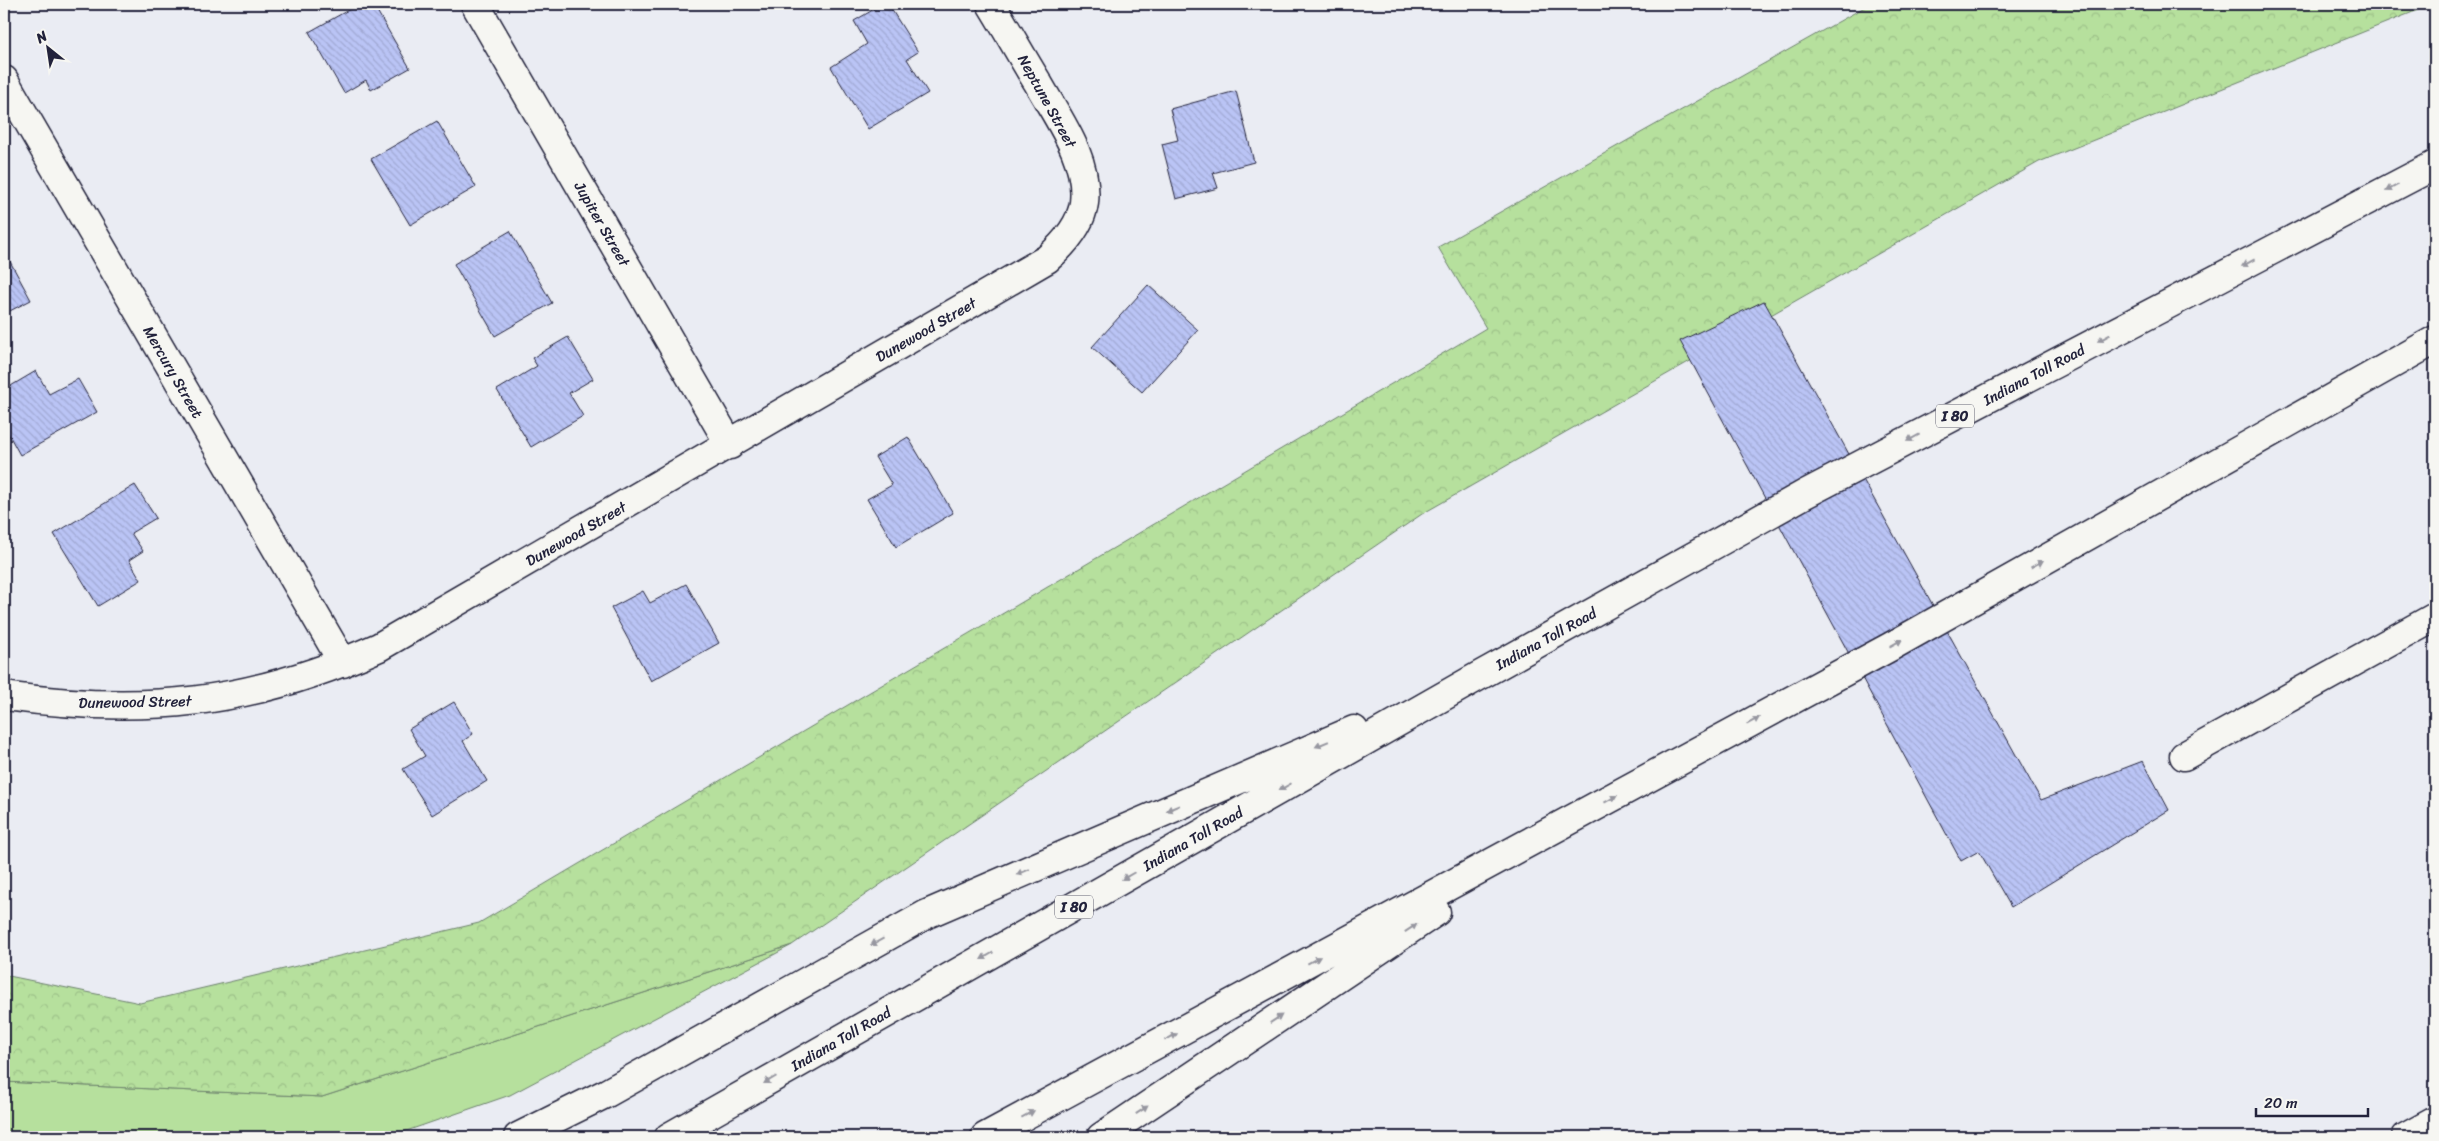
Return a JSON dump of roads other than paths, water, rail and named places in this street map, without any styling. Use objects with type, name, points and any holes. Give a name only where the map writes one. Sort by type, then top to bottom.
[{"type":"main road","name":"Jupiter Street","points":[[475,4],[730,445]]},
{"type":"main road","name":"Neptune Street","points":[[992,4],[1075,150],[1084,183],[1083,205]]},
{"type":"main road","name":"Mercury Street","points":[[4,80],[343,663]]},
{"type":"main road","name":"Indiana Toll Road","points":[[670,1137],[1479,676],[1805,494],[2435,165]]},
{"type":"main road","name":"Dunewood Street","points":[[4,696],[53,703],[104,705],[192,702],[254,692],[286,684],[380,647],[1047,259],[1072,231],[1083,205]]},
{"type":"main road","points":[[985,1137],[1890,647],[2435,340]]},
{"type":"main road","points":[[2184,756],[2435,617]]},
{"type":"main road","points":[[518,1137],[607,1093],[927,914],[1479,676]]},
{"type":"main road","points":[[1101,1137],[1568,823]]},
{"type":"main road","points":[[2406,1137],[2435,1121]]}]
